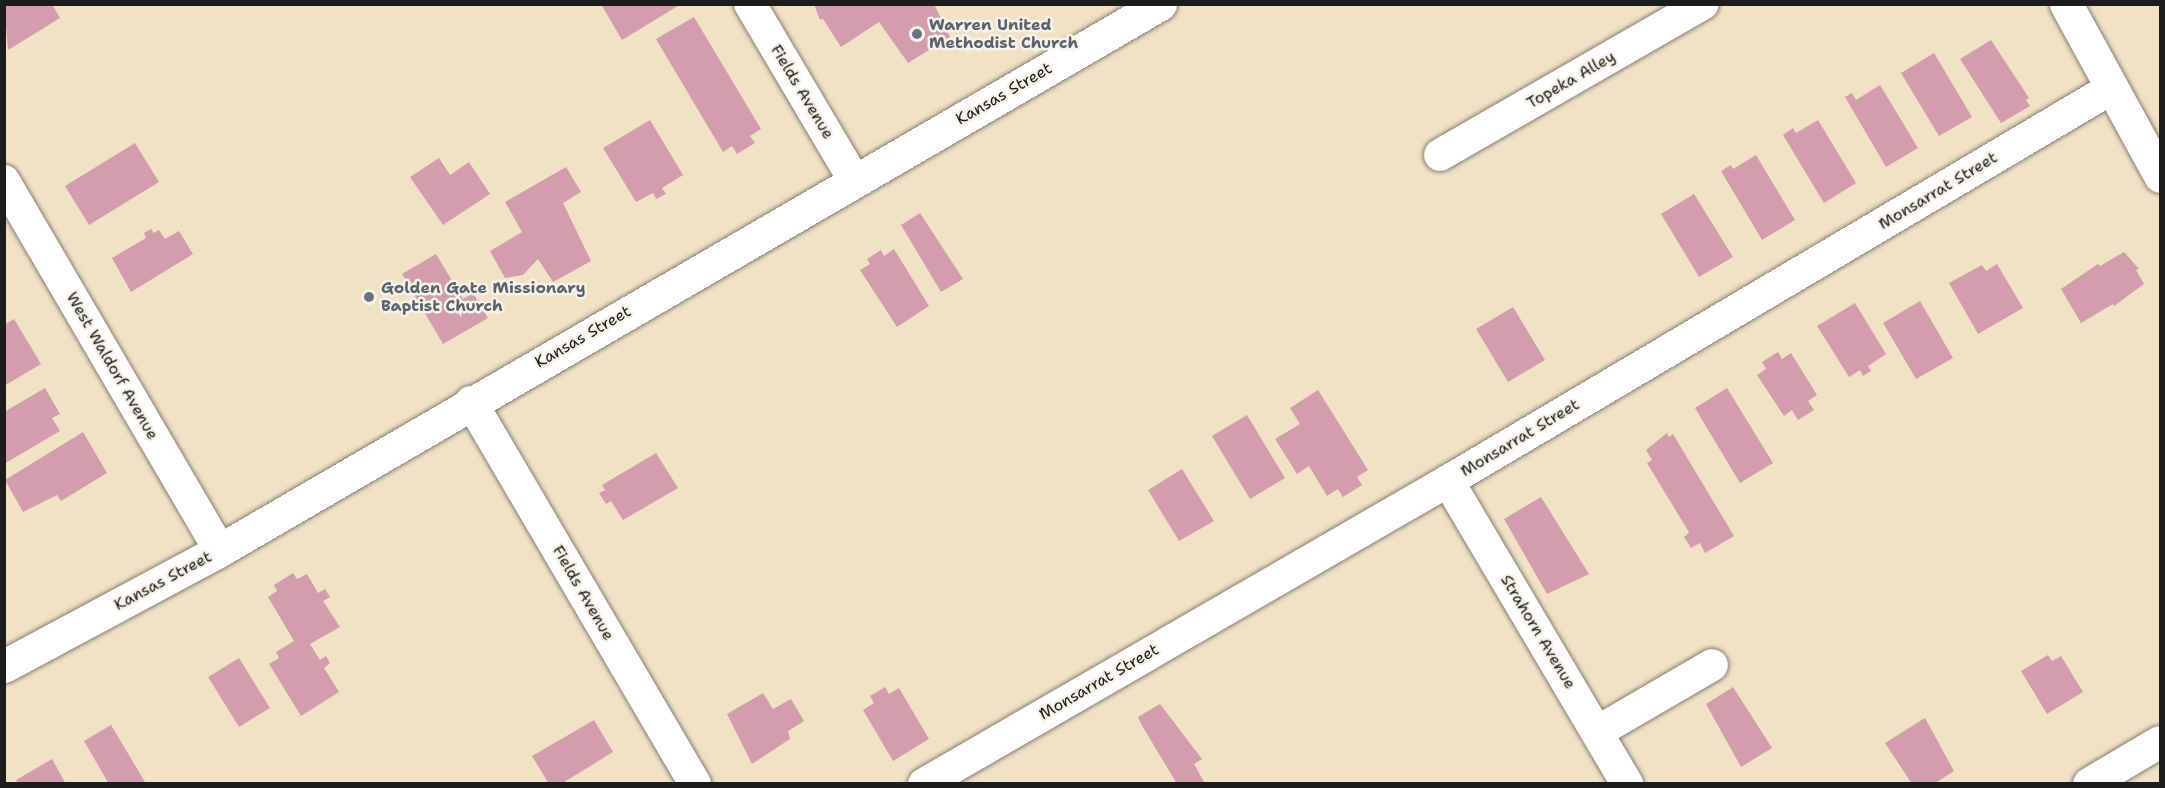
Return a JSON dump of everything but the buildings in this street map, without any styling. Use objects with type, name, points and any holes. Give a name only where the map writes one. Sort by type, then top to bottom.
[{"type":"street","name":"Fields Avenue","points":[[750,4],[854,180]]},
{"type":"street","name":"Kansas Street","points":[[4,666],[220,550],[471,402],[1160,4]]},
{"type":"street","name":"Topeka Alley","points":[[1440,155],[1703,4]]},
{"type":"street","points":[[2066,4],[2160,176]]},
{"type":"street","name":"Monsarrat Street","points":[[924,783],[1448,481],[2112,88]]},
{"type":"street","name":"West Waldorf Avenue","points":[[4,181],[220,550]]},
{"type":"street","name":"Fields Avenue","points":[[471,402],[695,783]]},
{"type":"street","name":"Strahorn Avenue","points":[[1448,481],[1627,783]]},
{"type":"street","points":[[1597,732],[1712,664]]},
{"type":"street","points":[[2089,783],[2160,742]]},
{"type":"place","name":"Warren United Methodist Church","points":[[917,34]]},
{"type":"place","name":"Golden Gate Missionary Baptist Church","points":[[369,297]]}]
